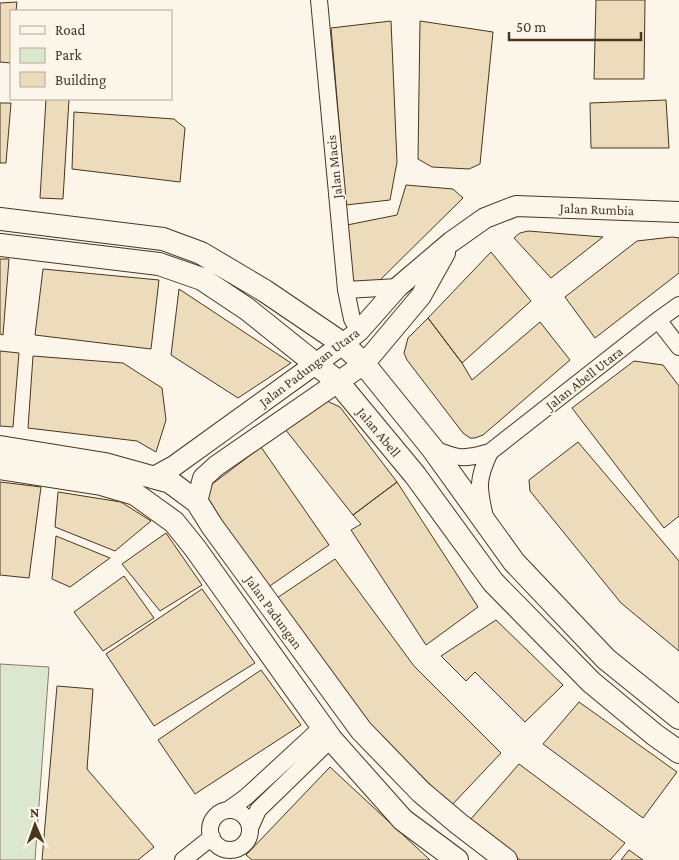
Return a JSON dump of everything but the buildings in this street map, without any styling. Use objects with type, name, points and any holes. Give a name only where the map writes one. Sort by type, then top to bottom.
[{"type":"main road","points":[[0,219],[163,239],[201,253],[265,291],[351,338],[364,364],[432,448],[514,562],[606,659],[679,718]]},
{"type":"main road","name":"Jalan Abell","points":[[0,246],[159,264],[202,279],[247,309],[337,381],[415,474],[493,582],[591,682],[655,735],[679,752]]},
{"type":"main road","name":"Jalan Padungan","points":[[0,447],[105,464],[154,477],[170,482],[197,502],[212,526],[361,730],[421,792],[506,860]]},
{"type":"main road","name":"Jalan Padungan","points":[[0,468],[101,484],[135,494],[174,522],[195,548],[326,733],[403,820],[457,860]]},
{"type":"street","name":"Jalan Macis","points":[[319,0],[346,290],[351,314],[351,338]]},
{"type":"street","name":"Jalan Rumbia","points":[[516,206],[679,212]]},
{"type":"street","name":"Jalan Padungan Utara","points":[[154,477],[174,466],[317,365],[351,338],[398,287],[451,242],[484,218],[516,206]]},
{"type":"street","name":"Jalan Padungan Utara","points":[[197,502],[203,478],[216,466],[364,364],[421,296],[451,242]]},
{"type":"street","points":[[346,290],[398,287]]},
{"type":"street","name":"Jalan Abell Utara","points":[[490,452],[679,305]]},
{"type":"street","points":[[658,320],[679,347]]},
{"type":"street","points":[[432,448],[451,455],[468,458],[490,452]]},
{"type":"street","points":[[488,527],[479,479],[490,452]]},
{"type":"street","points":[[228,810],[234,810],[245,816],[250,828],[250,834],[245,843],[235,849],[219,846],[212,837],[211,826],[216,815],[228,810],[246,797],[326,733]]},
{"type":"street","points":[[250,828],[258,810],[326,733]]},
{"type":"street","points":[[183,860],[212,837]]},
{"type":"green space","points":[[0,664],[49,667],[35,860],[0,860]]}]
